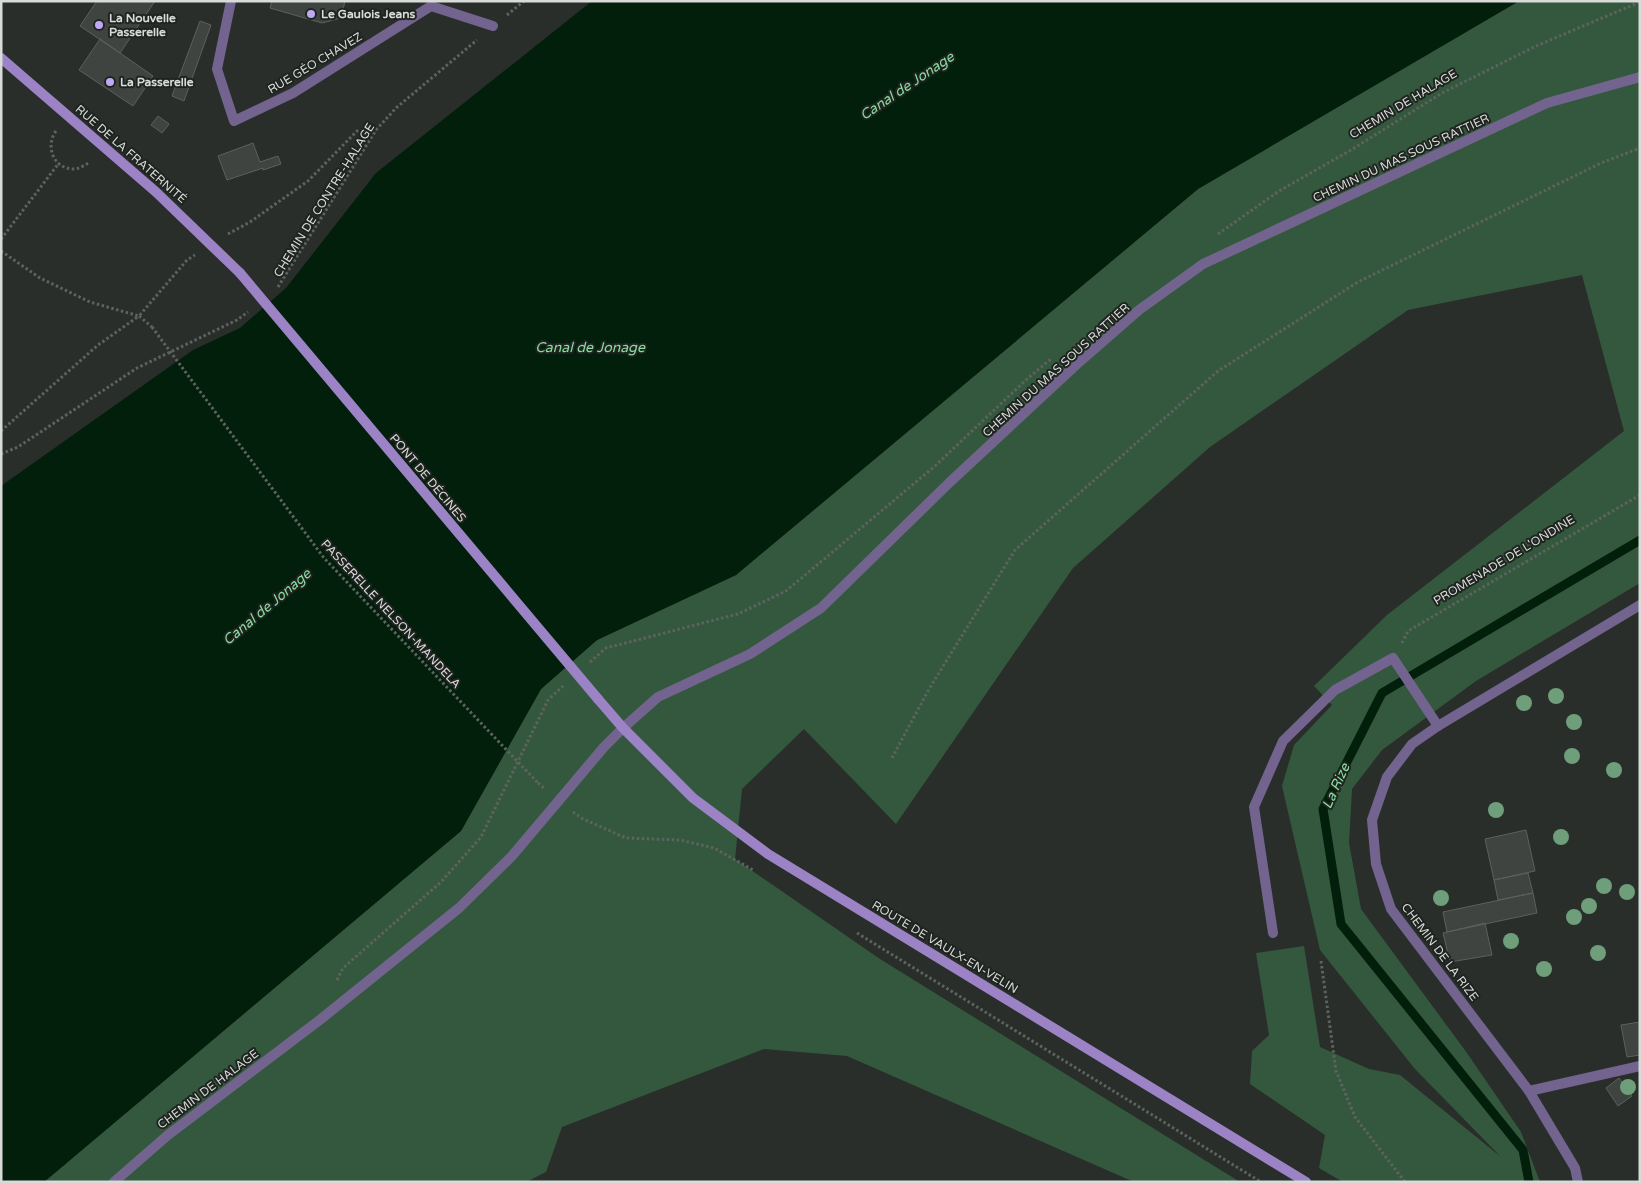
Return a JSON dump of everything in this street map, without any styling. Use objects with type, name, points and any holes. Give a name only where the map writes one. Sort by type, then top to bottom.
[{"type":"street","name":"RUE GÉO CHAVEZ","points":[[231,1],[217,69],[234,121],[293,93],[434,4],[493,26]]},
{"type":"street","name":"RUE DE LA FRATERNITÉ","points":[[1,58],[156,192],[240,273]]},
{"type":"street","name":"CHEMIN DU MAS SOUS RATTIER","points":[[558,802],[604,747],[658,697],[750,654],[821,608],[950,482],[1077,364],[1140,310],[1203,264],[1547,103],[1640,77]]},
{"type":"street","name":"PONT DE DÉCINES","points":[[240,273],[598,699]]},
{"type":"street","name":"CHEMIN DE LA RIZE","points":[[1578,1182],[1575,1168],[1529,1091],[1391,909],[1376,864],[1372,820],[1386,778],[1412,744],[1438,726],[1640,605]]},
{"type":"street","points":[[1273,933],[1254,807],[1283,741],[1336,690],[1393,658],[1438,726]]},
{"type":"street","name":"ROUTE DE VAULX-EN-VELIN","points":[[598,699],[623,728],[693,798],[768,854],[1306,1182]]},
{"type":"street","name":"CHEMIN DE HALAGE","points":[[114,1182],[168,1135],[321,1020],[459,908],[512,856],[558,802]]},
{"type":"street","points":[[1529,1091],[1640,1066]]},
{"type":"path","name":"CHEMIN DE HALAGE","points":[[1215,236],[1279,191],[1442,94],[1536,46],[1640,2]]},
{"type":"path","name":"CHEMIN DE CONTRE-HALAGE","points":[[272,292],[279,286],[376,130],[396,108],[493,26]]},
{"type":"path","points":[[68,116],[50,140],[50,149],[53,157],[59,164],[67,168],[75,169],[89,163]]},
{"type":"path","points":[[1,431],[98,345],[139,316],[187,260],[210,244],[250,222],[308,181],[357,130],[376,130]]},
{"type":"path","points":[[892,758],[929,689],[1015,550],[1218,371],[1358,282],[1601,163],[1640,148]]},
{"type":"path","points":[[1,239],[59,164]]},
{"type":"path","points":[[1,251],[40,278],[90,302],[139,316]]},
{"type":"path","points":[[1,454],[18,448],[137,368],[237,320],[251,309]]},
{"type":"path","name":"PASSERELLE NELSON-MANDELA","points":[[139,316],[152,327],[324,558],[558,802]]},
{"type":"path","name":"PROMENADE DE L'ONDINE","points":[[1393,658],[1408,632],[1640,495]]},
{"type":"path","points":[[558,802],[583,820],[626,838],[680,840],[714,848],[759,873]]},
{"type":"path","points":[[852,931],[1261,1182]]},
{"type":"path","points":[[1321,961],[1336,1072],[1355,1117],[1405,1182]]},
{"type":"shaded area","points":[[1519,1],[1640,1],[1640,583],[1476,681],[1382,750],[1352,789],[1349,843],[1361,909],[1467,1053],[1521,1132],[1540,1182],[1343,1182],[1319,1168],[1325,1135],[1250,1084],[1252,1051],[1269,1035],[1256,953],[1304,946],[1320,1047],[1369,1069],[1400,1075],[1501,1157],[1415,1069],[1320,950],[1282,786],[1294,745],[1332,705],[1314,686],[1387,615],[1624,431],[1582,275],[1408,310],[1210,447],[1073,568],[896,824],[804,729],[742,789],[735,859],[880,959],[1240,1182],[1134,1182],[847,1056],[764,1049],[562,1127],[546,1172],[526,1182],[44,1182],[461,831],[541,689],[597,640],[736,575],[1198,189]]},
{"type":"water","name":"Canal de Jonage","points":[[592,1],[1519,1],[1198,189],[736,575],[597,640],[541,689],[461,831],[44,1182],[1,1182],[1,486],[193,350],[240,328],[286,288],[376,173]]},
{"type":"building","points":[[97,1],[155,1],[120,53],[80,26]]},
{"type":"building","points":[[272,1],[345,1],[341,18],[322,23],[270,8]]},
{"type":"building","points":[[200,21],[211,25],[184,101],[172,96]]},
{"type":"building","points":[[100,39],[153,76],[133,106],[79,70]]},
{"type":"building","points":[[158,116],[169,124],[162,133],[151,125]]},
{"type":"building","points":[[253,143],[260,162],[278,156],[281,164],[227,180],[218,156]]},
{"type":"building","points":[[1526,830],[1535,871],[1494,880],[1485,839]]},
{"type":"building","points":[[1528,873],[1533,893],[1498,900],[1494,880]]},
{"type":"building","points":[[1533,893],[1537,913],[1447,932],[1443,912]]},
{"type":"building","points":[[1485,923],[1492,955],[1450,962],[1443,933]]},
{"type":"building","points":[[1640,1022],[1640,1055],[1627,1057],[1621,1025]]},
{"type":"building","points":[[1619,1078],[1632,1096],[1618,1106],[1606,1088]]},
{"type":"waterway","name":"La Rize","points":[[1529,1182],[1523,1150],[1341,924],[1323,809],[1382,693],[1640,540]]},
{"type":"place","name":"Le Gaulois Jeans","points":[[311,14]]},
{"type":"place","name":"La Nouvelle Passerelle","points":[[99,25]]},
{"type":"place","name":"La Passerelle","points":[[110,82]]}]
